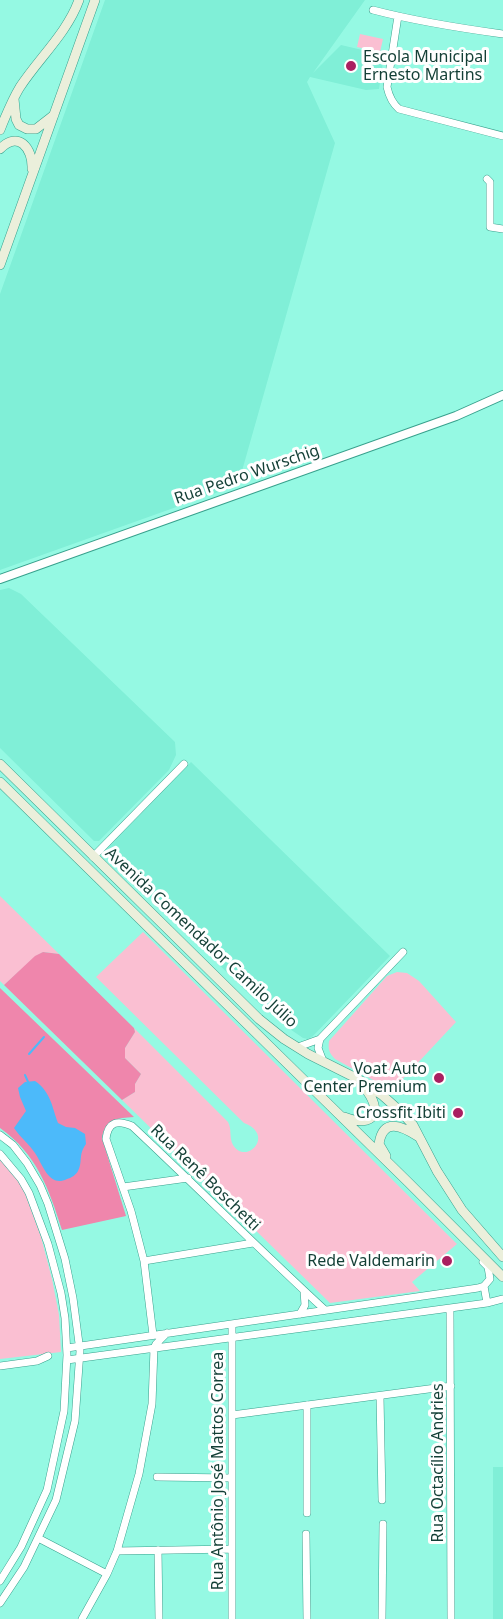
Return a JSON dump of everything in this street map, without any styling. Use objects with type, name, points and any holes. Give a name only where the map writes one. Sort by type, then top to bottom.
[{"type":"main road","points":[[0,130],[9,106],[21,86],[66,25],[79,0]]},
{"type":"main road","points":[[0,265],[95,0]]},
{"type":"main road","points":[[15,97],[16,119],[19,125],[27,129],[36,129],[54,115]]},
{"type":"main road","points":[[0,148],[13,141],[26,145],[32,157],[32,177]]},
{"type":"main road","name":"Avenida Comendador Camilo Júlio","points":[[0,764],[93,857],[284,1039],[358,1079],[382,1095],[400,1111],[413,1125],[437,1171],[462,1210],[503,1257]]},
{"type":"main road","name":"Avenida Comendador Camilo Júlio","points":[[0,782],[503,1277]]},
{"type":"main road","points":[[339,1115],[360,1122],[368,1120],[373,1115],[374,1101],[358,1079]]},
{"type":"main road","points":[[408,1182],[382,1151],[379,1144],[380,1137],[386,1129],[399,1126],[421,1138]]},
{"type":"street","points":[[373,10],[503,34]]},
{"type":"street","points":[[398,16],[387,87],[394,105],[399,109],[503,136]]},
{"type":"street","points":[[487,179],[490,182],[490,227],[503,228]]},
{"type":"street","name":"Rua Pedro Wurschig","points":[[0,579],[456,416],[503,395]]},
{"type":"street","points":[[93,857],[184,764]]},
{"type":"street","points":[[298,1047],[320,1040],[403,952]]},
{"type":"street","points":[[320,1040],[318,1048],[323,1061]]},
{"type":"street","name":"Rua Renê Boschetti","points":[[153,1335],[144,1261],[131,1211],[106,1139],[110,1127],[120,1122],[132,1126],[325,1310]]},
{"type":"street","points":[[0,1135],[13,1145],[27,1163],[48,1204],[65,1259],[79,1346],[75,1421],[56,1500],[24,1567],[0,1603]]},
{"type":"street","points":[[0,1154],[21,1179],[29,1193],[48,1244],[61,1293],[67,1348],[64,1411],[46,1490],[21,1547],[0,1581]]},
{"type":"street","points":[[172,1180],[178,1174],[178,1169]]},
{"type":"street","points":[[123,1187],[188,1178]]},
{"type":"street","points":[[232,1247],[244,1234]]},
{"type":"street","points":[[144,1261],[253,1243]]},
{"type":"street","name":"Avenida Comendador Camilo Júlio","points":[[468,1244],[488,1267],[490,1279],[484,1286]]},
{"type":"street","points":[[67,1348],[484,1286],[487,1303]]},
{"type":"street","points":[[300,1314],[305,1305],[304,1291]]},
{"type":"street","points":[[67,1360],[503,1299]]},
{"type":"street","points":[[364,1319],[361,1310],[366,1304]]},
{"type":"street","points":[[353,1321],[357,1314],[355,1306]]},
{"type":"street","name":"Rua Octacílio Andries","points":[[450,1308],[451,1619]]},
{"type":"street","name":"Rua Antônio José Mattos Correa","points":[[232,1324],[232,1619]]},
{"type":"street","points":[[66,1329],[77,1327]]},
{"type":"street","points":[[84,1618],[117,1551],[140,1474],[152,1404],[154,1348],[167,1333]]},
{"type":"street","points":[[93,1356],[92,1348],[129,1342],[141,1337]]},
{"type":"street","points":[[1,1367],[37,1361],[48,1356]]},
{"type":"street","points":[[66,1376],[78,1376]]},
{"type":"street","points":[[232,1415],[451,1386]]},
{"type":"street","points":[[380,1396],[382,1500]]},
{"type":"street","points":[[307,1405],[307,1514]]},
{"type":"street","points":[[157,1477],[232,1478]]},
{"type":"street","points":[[382,1619],[383,1524]]},
{"type":"street","points":[[306,1534],[307,1619]]},
{"type":"street","points":[[38,1538],[107,1574]]},
{"type":"street","points":[[117,1551],[232,1549]]},
{"type":"street","points":[[158,1550],[159,1619]]},
{"type":"shaded area","points":[[105,0],[365,0],[313,73],[341,45],[384,55],[379,89],[366,90],[310,77],[307,82],[335,143],[238,485],[0,570],[0,294]]},
{"type":"shaded area","points":[[360,34],[383,39],[380,52],[357,47]]},
{"type":"shaded area","points":[[9,588],[21,594],[175,742],[176,755],[169,770],[99,841],[94,841],[0,748],[0,590]]},
{"type":"shaded area","points":[[191,762],[390,956],[308,1039],[284,1025],[253,998],[104,852]]},
{"type":"shaded area","points":[[0,896],[59,954],[43,952],[4,985],[0,981]]},
{"type":"shaded area","points":[[143,932],[457,1244],[412,1282],[420,1291],[330,1303],[122,1100],[135,1092],[135,1084],[141,1074],[125,1058],[125,1048],[135,1032],[134,1028],[228,1122],[233,1145],[239,1151],[251,1150],[258,1141],[258,1134],[253,1128],[244,1123],[96,977]]},
{"type":"shaded area","points":[[43,952],[59,954],[134,1028],[135,1032],[125,1048],[125,1058],[141,1074],[135,1084],[135,1092],[122,1100],[4,985],[35,956]]},
{"type":"shaded area","points":[[397,972],[407,973],[419,981],[456,1022],[399,1083],[384,1086],[335,1059],[329,1051],[329,1041],[387,976]]},
{"type":"shaded area","points":[[0,988],[134,1117],[122,1118],[109,1123],[102,1138],[126,1216],[62,1230],[40,1173],[23,1149],[0,1128]]},
{"type":"shaded area","points":[[0,1157],[22,1185],[41,1237],[59,1315],[61,1352],[0,1359]]},
{"type":"shaded area","points":[[493,1467],[503,1467],[503,1619],[493,1619]]},
{"type":"water","points":[[35,1081],[48,1095],[58,1123],[85,1134],[86,1144],[78,1171],[72,1177],[61,1181],[47,1174],[33,1150],[14,1128],[26,1111],[18,1088],[25,1082]]},
{"type":"waterway","points":[[29,1054],[44,1037]]},
{"type":"waterway","points":[[25,1075],[29,1084]]},
{"type":"place","name":"Escola Municipal Ernesto Martins","points":[[351,66]]},
{"type":"place","name":"Voat Auto Center Premium","points":[[439,1078]]},
{"type":"place","name":"Crossfit Ibiti","points":[[458,1113]]},
{"type":"place","name":"Rede Valdemarin","points":[[447,1261]]}]
